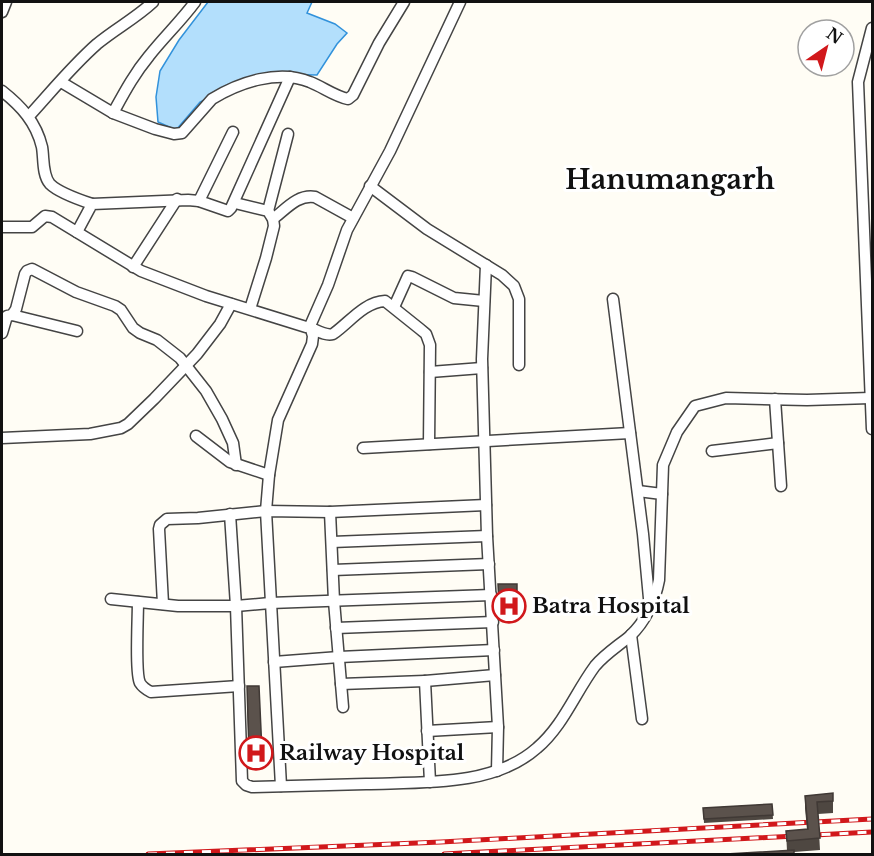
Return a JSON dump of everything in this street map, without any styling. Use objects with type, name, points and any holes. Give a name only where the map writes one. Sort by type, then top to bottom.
[{"type":"street","points":[[29,116],[85,55],[153,2]]},
{"type":"street","points":[[112,112],[140,67],[195,2]]},
{"type":"street","points":[[61,82],[112,112],[174,134],[182,133],[212,99],[260,80],[275,77],[302,79],[341,98],[348,99],[353,95],[404,2]]},
{"type":"street","points":[[281,786],[266,511],[269,475],[279,420],[312,344],[311,327],[343,239],[390,151],[460,2]]},
{"type":"street","points":[[873,28],[858,82],[873,429]]},
{"type":"street","points":[[2,91],[29,116],[35,126],[50,184],[74,198],[92,204],[177,199],[199,201],[228,211],[235,202],[290,77]]},
{"type":"street","points":[[199,201],[233,132]]},
{"type":"street","points":[[250,309],[274,226],[271,215],[288,134]]},
{"type":"street","points":[[370,186],[427,229],[509,281],[519,299],[519,365]]},
{"type":"street","points":[[235,202],[271,215],[309,196],[353,218]]},
{"type":"street","points":[[133,267],[177,199]]},
{"type":"street","points":[[76,232],[92,204]]},
{"type":"street","points":[[2,227],[32,227],[45,216],[52,217],[133,267],[206,296],[311,327],[330,335],[373,304],[385,302],[420,329],[430,345],[429,444]]},
{"type":"street","points":[[486,265],[482,369],[487,536],[498,727],[497,771]]},
{"type":"street","points":[[12,315],[16,309],[25,274],[32,270],[76,292],[121,310],[133,328],[163,344],[186,365],[206,391],[228,431],[236,465]]},
{"type":"street","points":[[394,308],[408,276],[453,298],[484,301]]},
{"type":"street","points":[[613,299],[638,491],[650,609]]},
{"type":"street","points":[[2,438],[90,434],[121,428],[128,424],[197,354],[220,324],[231,304]]},
{"type":"street","points":[[2,333],[7,316],[12,315],[77,331]]},
{"type":"street","points":[[430,372],[482,369]]},
{"type":"street","points":[[230,514],[236,606],[242,781],[252,787],[430,782],[478,777],[518,761],[536,750],[549,738],[597,664],[631,635],[650,609],[659,580],[663,465],[677,432],[695,406],[726,398],[807,400],[870,398]]},
{"type":"street","points":[[775,399],[781,486]]},
{"type":"street","points":[[363,447],[630,433]]},
{"type":"street","points":[[196,436],[236,465],[269,475]]},
{"type":"street","points":[[712,451],[778,442]]},
{"type":"street","points":[[638,491],[662,494]]},
{"type":"street","points":[[163,604],[159,536],[160,525],[167,519],[266,511],[330,512],[486,505]]},
{"type":"street","points":[[330,512],[334,601],[343,707]]},
{"type":"street","points":[[332,542],[487,536]]},
{"type":"street","points":[[333,570],[489,564]]},
{"type":"street","points":[[111,599],[178,606],[236,606],[491,595]]},
{"type":"street","points":[[138,602],[138,670],[140,684],[145,690],[151,692],[239,687]]},
{"type":"street","points":[[336,627],[493,622]]},
{"type":"street","points":[[631,635],[642,719]]},
{"type":"street","points":[[274,662],[494,650]]},
{"type":"street","points":[[341,684],[424,681],[495,675]]},
{"type":"street","points":[[424,681],[430,782]]},
{"type":"street","points":[[427,731],[498,727]]},
{"type":"water","points":[[208,2],[312,2],[307,13],[335,24],[347,33],[317,75],[262,74],[200,102],[176,130],[158,122],[156,97],[160,71],[179,40]]},
{"type":"building","points":[[498,584],[517,584],[517,603],[499,603]]},
{"type":"building","points":[[247,686],[259,686],[262,752],[249,752]]},
{"type":"building","points":[[833,793],[833,801],[817,802],[820,838],[787,841],[786,831],[808,829],[805,796]]},
{"type":"building","points":[[772,804],[773,815],[704,819],[703,808]]},
{"type":"building","points":[[794,850],[794,855],[709,855]]},
{"type":"railway","points":[[148,854],[441,842],[872,819]]},
{"type":"railway","points":[[444,854],[872,832]]},
{"type":"place","name":"Batra Hospital","points":[[509,606]]},
{"type":"place","name":"Railway Hospital","points":[[256,753]]},
{"type":"district","name":"Hanumangarh","points":[[670,179]]}]
